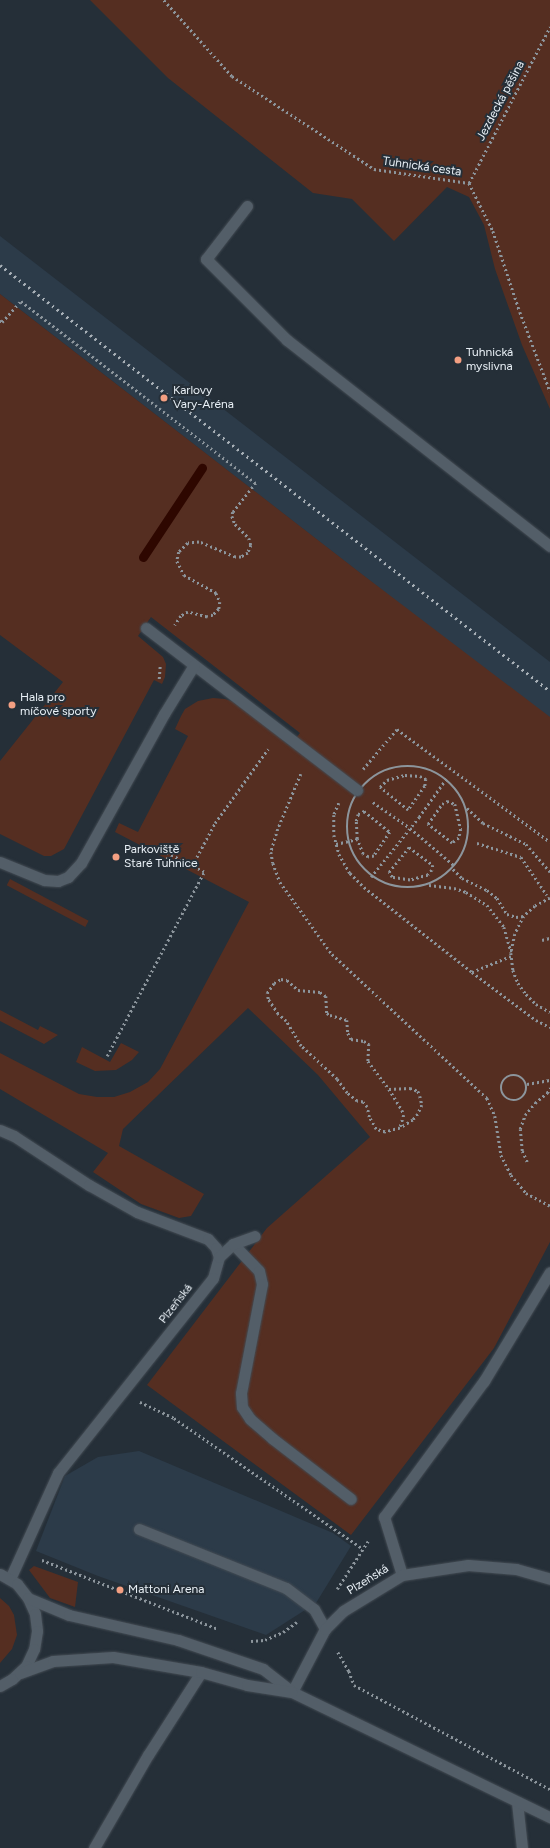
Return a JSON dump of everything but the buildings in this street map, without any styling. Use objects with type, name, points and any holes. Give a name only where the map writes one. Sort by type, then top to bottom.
[{"type":"street","points":[[247,206],[206,259],[287,340],[550,546]]},
{"type":"street","points":[[146,628],[360,792]]},
{"type":"street","points":[[0,862],[44,880],[58,880],[68,877],[82,863],[164,714],[194,665]]},
{"type":"street","points":[[0,1130],[14,1136],[89,1185],[137,1212],[208,1240],[216,1248],[219,1257],[233,1244],[255,1236]]},
{"type":"street","points":[[233,1244],[258,1272],[262,1284],[241,1394],[242,1407],[250,1419],[273,1439],[352,1499]]},
{"type":"street","name":"Plzeňská","points":[[10,1579],[58,1473],[213,1278],[219,1257]]},
{"type":"street","points":[[402,1575],[384,1517],[484,1381],[550,1272]]},
{"type":"street","points":[[139,1529],[286,1588],[314,1609],[325,1629]]},
{"type":"street","name":"Plzeňská","points":[[292,1692],[325,1629],[344,1611],[402,1575],[468,1565],[516,1569],[550,1579]]},
{"type":"street","points":[[0,1574],[10,1579],[28,1598],[35,1614],[36,1640],[30,1658],[20,1673]]},
{"type":"street","points":[[28,1598],[69,1615],[178,1640],[263,1669],[292,1692],[550,1818]]},
{"type":"street","points":[[0,1686],[20,1673],[53,1661],[113,1657],[201,1672],[247,1685],[292,1692]]},
{"type":"street","points":[[94,1848],[148,1755],[201,1672]]},
{"type":"street","points":[[517,1802],[522,1848]]},
{"type":"path","name":"Tuhnická cesta","points":[[164,0],[232,76],[374,169],[469,183],[493,231],[520,312],[550,390]]},
{"type":"path","name":"Jezdecká pěšina","points":[[469,183],[550,27]]},
{"type":"path","points":[[0,320],[2,322],[21,301],[256,483],[233,512],[232,516],[235,524],[249,538],[251,545],[248,552],[240,557],[235,557],[199,542],[194,542],[183,547],[178,556],[180,569],[184,574],[219,597],[219,609],[215,614],[209,617],[191,612],[184,614],[153,654],[160,664],[161,672],[158,682]]},
{"type":"path","points":[[362,771],[397,729],[550,842]]},
{"type":"path","points":[[192,866],[215,823],[282,732]]},
{"type":"path","points":[[399,766],[424,768],[446,779],[458,792],[466,807],[469,817],[468,839],[461,858],[453,869],[442,879],[429,885],[405,889],[393,887],[372,877],[356,860],[348,842],[347,820],[349,810],[360,792],[376,775],[399,766]]},
{"type":"path","points":[[301,773],[278,829],[271,852],[273,863],[280,882],[332,954],[487,1098],[495,1116],[501,1155],[511,1175],[526,1193],[550,1206]]},
{"type":"path","points":[[405,775],[420,776],[426,779],[426,786],[408,810],[380,787],[388,780],[405,775]]},
{"type":"path","points":[[372,877],[446,779]]},
{"type":"path","points":[[341,796],[334,815],[334,835],[338,854],[350,873],[364,887],[472,972],[536,1020],[550,1027]]},
{"type":"path","points":[[370,800],[410,828],[455,866]]},
{"type":"path","points":[[447,801],[451,801],[455,804],[459,816],[461,829],[459,838],[452,843],[428,824],[442,804],[447,801]]},
{"type":"path","points":[[466,807],[483,823],[526,844],[550,872]]},
{"type":"path","points":[[364,811],[390,832],[374,856],[368,857],[363,854],[357,839],[356,821],[358,814],[364,811]]},
{"type":"path","points":[[336,844],[357,839]]},
{"type":"path","points":[[477,843],[521,857],[547,895]]},
{"type":"path","points":[[409,847],[433,864],[432,870],[428,875],[410,880],[392,878],[389,872],[409,847]]},
{"type":"path","points":[[107,1056],[204,872],[157,848]]},
{"type":"path","points":[[167,859],[169,854]]},
{"type":"path","points":[[453,869],[462,878],[487,890],[497,898],[507,914],[516,917],[524,916]]},
{"type":"path","points":[[429,885],[460,890],[487,905],[504,927],[511,954],[513,970],[518,982],[526,994],[536,1004],[550,1012]]},
{"type":"path","points":[[511,954],[515,934],[524,916],[535,906],[550,898]]},
{"type":"path","points":[[542,940],[550,938]]},
{"type":"path","points":[[472,972],[511,954]]},
{"type":"path","points":[[389,1089],[410,1088],[418,1091],[422,1105],[418,1114],[413,1120],[400,1128],[385,1132],[376,1129],[369,1117],[367,1107],[362,1102],[357,1102],[347,1093],[337,1079],[301,1046],[286,1021],[278,1014],[268,999],[267,993],[274,983],[281,979],[287,980],[298,990],[320,992],[326,996],[327,1013],[347,1020],[348,1033],[351,1039],[364,1041],[369,1044],[368,1061],[389,1089],[404,1116],[400,1128]]},
{"type":"path","points":[[509,1075],[518,1075],[525,1080],[527,1084],[527,1093],[521,1100],[517,1101],[509,1100],[501,1090],[502,1082],[509,1075]]},
{"type":"path","points":[[527,1084],[550,1080]]},
{"type":"path","points":[[527,1162],[522,1151],[520,1129],[525,1115],[535,1103],[549,1094],[550,1088]]},
{"type":"path","points":[[122,1393],[174,1418],[362,1548]]},
{"type":"path","points":[[245,1639],[252,1641],[265,1640],[283,1632],[335,1593],[362,1548],[384,1517]]},
{"type":"path","points":[[22,1554],[120,1590],[223,1631]]},
{"type":"path","points":[[325,1629],[349,1671],[354,1685],[550,1789]]},
{"type":"shaded area","points":[[90,0],[550,0],[550,409],[522,345],[495,269],[484,225],[469,197],[447,187],[394,241],[352,199],[313,193],[168,78]]},
{"type":"shaded area","points":[[0,236],[550,662],[550,718],[485,670],[0,294]]},
{"type":"shaded area","points":[[0,294],[363,575],[550,717],[550,1242],[494,1348],[351,1535],[147,1385],[267,1228],[370,1137],[318,1075],[248,1008],[123,1129],[119,1146],[204,1194],[191,1216],[179,1218],[141,1204],[93,1172],[108,1153],[0,1089],[0,1053],[79,1094],[97,1097],[114,1097],[130,1092],[148,1082],[160,1069],[249,902],[115,832],[119,823],[138,832],[188,736],[175,729],[185,709],[198,701],[213,698],[225,699],[237,703],[290,746],[300,733],[151,617],[138,636],[163,657],[166,664],[165,677],[162,684],[154,680],[64,849],[51,856],[44,856],[0,834],[0,761],[63,682],[0,635]]},
{"type":"shaded area","points":[[10,879],[89,921],[85,927],[7,885]]},
{"type":"shaded area","points":[[0,1010],[38,1030],[40,1026],[58,1035],[44,1044],[0,1021]]},
{"type":"shaded area","points":[[121,1043],[139,1052],[132,1060],[116,1070],[95,1071],[76,1062],[82,1047],[110,1062]]},
{"type":"shaded area","points":[[139,1451],[333,1533],[351,1546],[316,1603],[266,1635],[98,1576],[36,1551],[65,1476],[98,1457]]},
{"type":"shaded area","points":[[34,1566],[78,1582],[75,1607],[50,1598],[29,1570]]},
{"type":"shaded area","points":[[0,1598],[9,1606],[14,1615],[17,1635],[12,1649],[0,1663]]},
{"type":"waterway","points":[[143,557],[202,468]]},
{"type":"railway","points":[[0,265],[550,691]]},
{"type":"place","name":"Tuhnická myslivna","points":[[458,360]]},
{"type":"place","name":"Karlovy Vary-Aréna","points":[[164,398]]},
{"type":"place","name":"Hala pro míčové sporty","points":[[12,705]]},
{"type":"place","name":"Parkoviště Staré Tuhnice","points":[[116,857]]},
{"type":"place","name":"Mattoni Arena","points":[[120,1590]]}]
